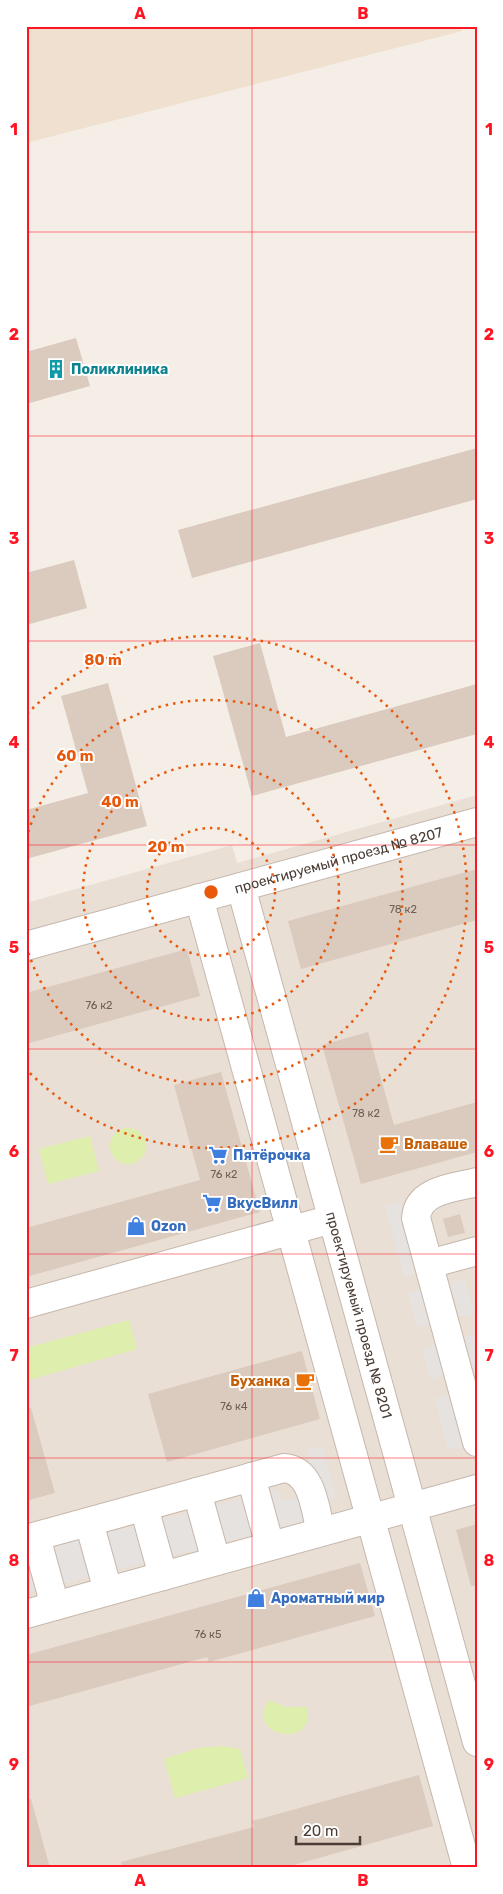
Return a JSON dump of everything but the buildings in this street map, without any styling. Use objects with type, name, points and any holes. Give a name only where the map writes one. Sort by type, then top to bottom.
[{"type":"street","name":"проектируемый проезд № 8207","points":[[26,946],[477,822]]},
{"type":"street","name":"проектируемый проезд № 8201","points":[[241,887],[477,1742]]},
{"type":"street","points":[[199,898],[467,1868]]},
{"type":"street","points":[[477,1182],[430,1194],[420,1204],[416,1218],[477,1442]]},
{"type":"street","points":[[26,1304],[332,1220]]},
{"type":"street","points":[[429,1264],[477,1251]]},
{"type":"street","points":[[56,1606],[31,1538],[284,1468],[301,1474],[309,1486],[322,1532]]},
{"type":"street","points":[[251,1478],[270,1546]]},
{"type":"street","points":[[26,1614],[477,1489]]},
{"type":"street","points":[[197,1492],[216,1561]]},
{"type":"street","points":[[144,1507],[163,1576]]},
{"type":"street","points":[[89,1522],[108,1591]]},
{"type":"shaded area","points":[[26,26],[458,26],[462,31],[26,143]]},
{"type":"shaded area","points":[[477,795],[477,1868],[26,1868],[26,903],[232,845],[237,863]]},
{"type":"shaded area","points":[[401,1202],[419,1273],[404,1277],[385,1206]]},
{"type":"shaded area","points":[[465,1279],[474,1313],[459,1317],[450,1282]]},
{"type":"shaded area","points":[[423,1289],[432,1324],[417,1328],[408,1293]]},
{"type":"shaded area","points":[[477,1333],[477,1366],[472,1368],[464,1337]]},
{"type":"shaded area","points":[[437,1344],[445,1375],[430,1379],[422,1348]]},
{"type":"shaded area","points":[[450,1394],[463,1447],[448,1450],[435,1398]]},
{"type":"shaded area","points":[[323,1446],[336,1497],[319,1502],[306,1450]]},
{"type":"shaded area","points":[[278,1489],[282,1501],[298,1497],[304,1522],[271,1530],[261,1493]]},
{"type":"shaded area","points":[[245,1498],[254,1534],[221,1543],[211,1506]]},
{"type":"shaded area","points":[[190,1512],[199,1549],[166,1557],[156,1520]]},
{"type":"shaded area","points":[[138,1525],[148,1562],[114,1570],[105,1533]]},
{"type":"shaded area","points":[[81,1539],[91,1576],[57,1585],[48,1548]]},
{"type":"shaded area","points":[[30,1553],[40,1590],[26,1593],[26,1554]]},
{"type":"green space","points":[[128,1128],[135,1129],[141,1133],[145,1139],[145,1153],[141,1159],[135,1163],[128,1164],[121,1163],[115,1159],[111,1153],[110,1146],[111,1139],[115,1133],[121,1129]]},
{"type":"green space","points":[[90,1136],[99,1171],[48,1184],[39,1149]]},
{"type":"green space","points":[[129,1320],[137,1349],[29,1380],[26,1348]]},
{"type":"green space","points":[[270,1700],[285,1707],[307,1707],[307,1721],[301,1730],[292,1734],[281,1734],[272,1729],[265,1722],[264,1712]]},
{"type":"green space","points":[[222,1746],[240,1749],[248,1778],[175,1798],[164,1759],[198,1748]]},
{"type":"place","name":"Поликлиника","points":[[56,369]]},
{"type":"place","name":"Влаваше","points":[[389,1144]]},
{"type":"place","name":"Пятёрочка","points":[[218,1155]]},
{"type":"place","name":"ВкусВилл","points":[[212,1203]]},
{"type":"place","name":"Ozon","points":[[136,1226]]},
{"type":"place","name":"Буханка","points":[[305,1381]]},
{"type":"place","name":"Ароматный мир","points":[[256,1598]]}]
